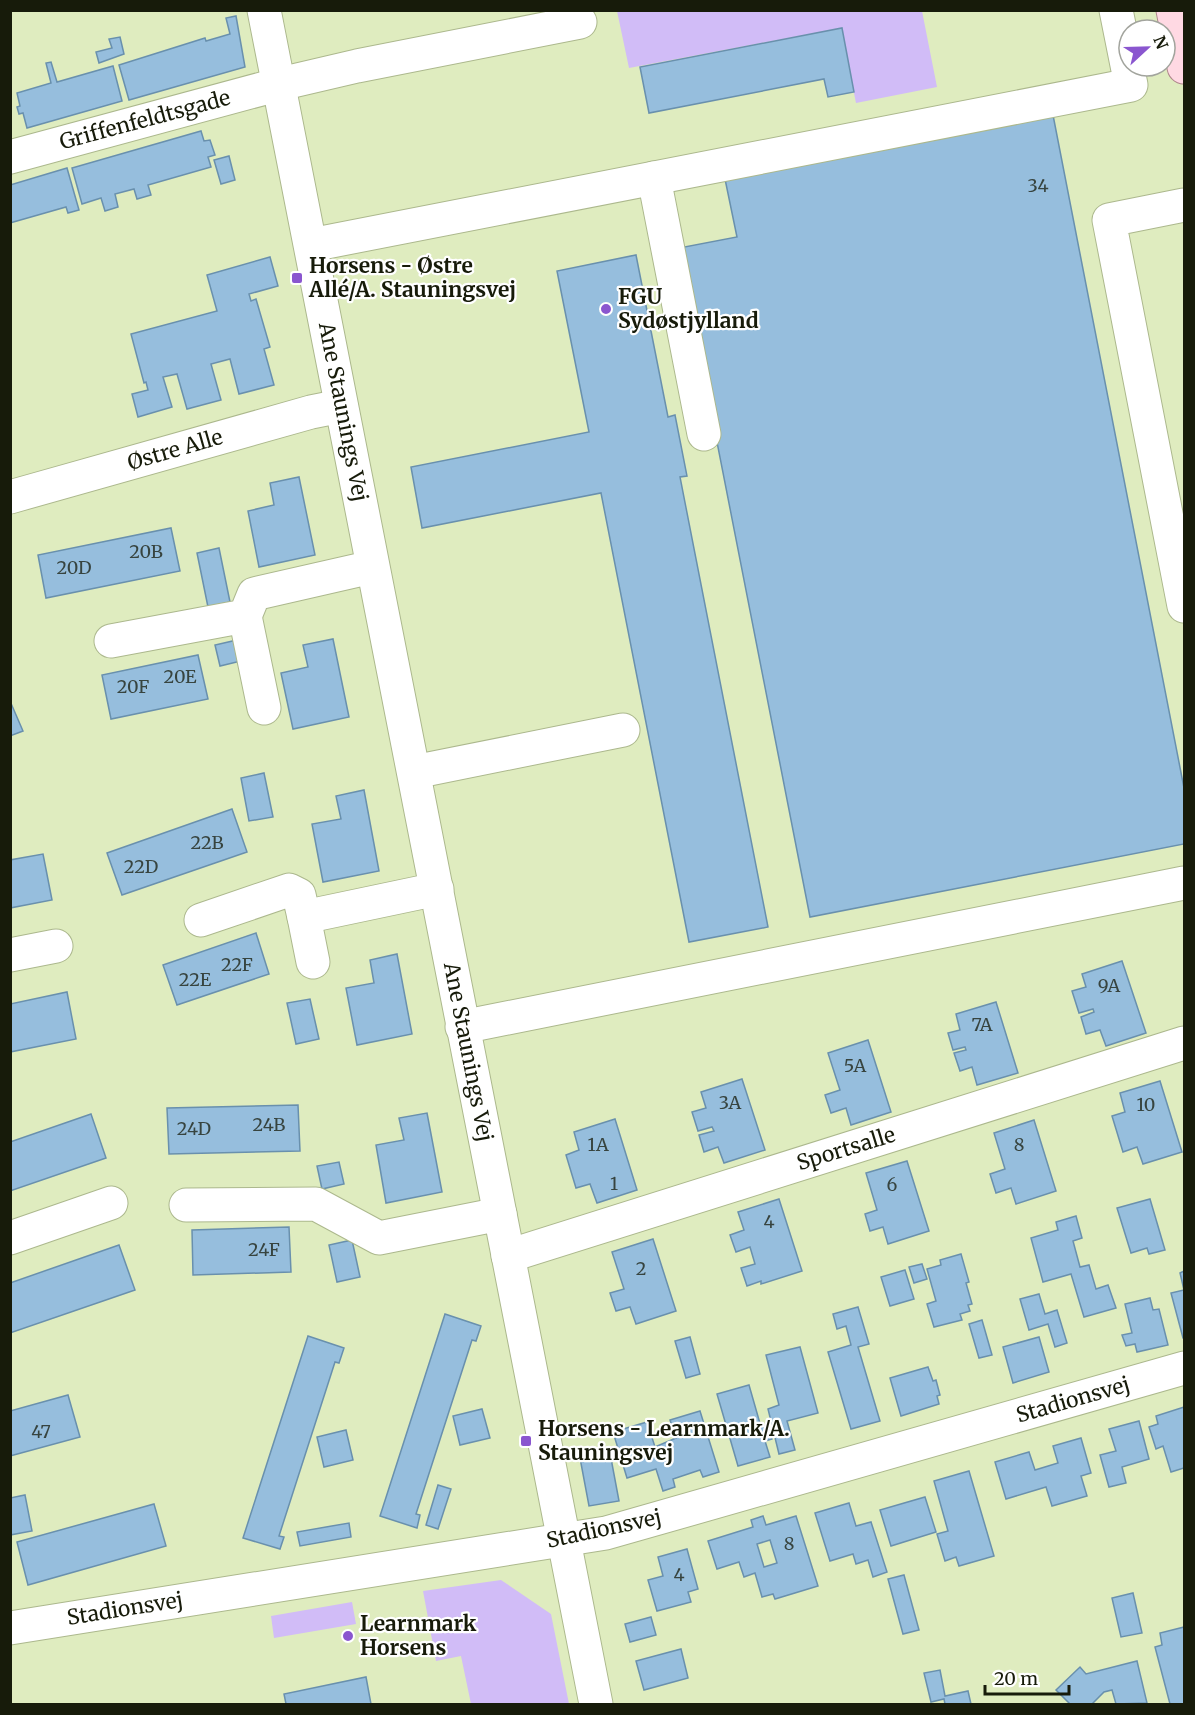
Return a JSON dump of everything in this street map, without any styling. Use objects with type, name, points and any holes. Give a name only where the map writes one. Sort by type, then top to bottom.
[{"type":"main road","points":[[1173,10],[1185,67]]},
{"type":"street","name":"Ane Staunings Vej","points":[[264,10],[596,1704]]},
{"type":"street","points":[[311,245],[1131,85],[1116,10]]},
{"type":"street","name":"Griffenfeldtsgade","points":[[10,157],[280,84],[357,66],[580,22]]},
{"type":"street","points":[[654,178],[704,434]]},
{"type":"street","points":[[1185,205],[1109,220],[1172,475],[1185,606]]},
{"type":"street","name":"Østre Alle","points":[[10,497],[311,412],[341,406]]},
{"type":"street","points":[[264,708],[245,616],[254,594],[372,567]]},
{"type":"street","points":[[111,641],[245,616]]},
{"type":"street","points":[[414,772],[623,730]]},
{"type":"street","points":[[462,1027],[1185,883]]},
{"type":"street","points":[[304,917],[437,889]]},
{"type":"street","points":[[201,920],[289,890],[299,895],[313,962]]},
{"type":"street","points":[[10,956],[56,946]]},
{"type":"street","name":"Sportsalle","points":[[508,1256],[1185,1042]]},
{"type":"street","points":[[10,1238],[111,1203]]},
{"type":"street","points":[[186,1205],[316,1204],[379,1238],[500,1214]]},
{"type":"street","name":"Stadionsvej","points":[[10,1628],[606,1533],[1185,1368]]},
{"type":"shaded area","points":[[617,11],[922,11],[937,87],[856,103],[841,28],[629,68]]},
{"type":"shaded area","points":[[501,1580],[551,1614],[569,1704],[471,1704],[461,1656],[436,1661],[423,1591]]},
{"type":"shaded area","points":[[352,1602],[356,1624],[274,1638],[271,1616]]},
{"type":"building","points":[[236,16],[245,67],[129,100],[119,65],[205,38],[206,41],[230,34],[226,18]]},
{"type":"building","points":[[842,28],[854,92],[828,97],[824,79],[649,113],[640,67]]},
{"type":"building","points":[[120,37],[124,54],[99,63],[96,52],[112,48],[109,39]]},
{"type":"building","points":[[51,62],[57,82],[113,66],[122,101],[27,128],[23,113],[19,114],[17,107],[20,106],[17,93],[51,83],[46,63]]},
{"type":"building","points":[[1053,115],[1184,788],[1184,844],[810,917],[679,248],[737,237],[725,179]]},
{"type":"building","points":[[201,131],[204,141],[210,140],[215,155],[208,157],[211,167],[148,185],[151,195],[137,199],[134,189],[115,194],[118,207],[105,211],[101,198],[82,204],[72,168]]},
{"type":"building","points":[[229,156],[235,180],[221,184],[214,160]]},
{"type":"building","points":[[67,168],[79,210],[68,213],[66,207],[10,223],[10,185]]},
{"type":"building","points":[[636,255],[668,417],[675,415],[687,476],[680,477],[768,927],[689,942],[601,493],[422,528],[411,467],[589,432],[557,271]]},
{"type":"building","points":[[270,257],[278,286],[249,294],[251,301],[256,299],[270,347],[264,349],[274,385],[239,394],[230,359],[211,364],[221,400],[187,409],[177,374],[163,377],[172,407],[138,417],[132,394],[148,390],[131,334],[217,311],[207,275]]},
{"type":"building","points":[[299,477],[315,555],[259,567],[248,511],[274,505],[270,483]]},
{"type":"building","points":[[171,528],[180,571],[46,598],[38,555]]},
{"type":"building","points":[[219,548],[230,602],[208,607],[197,553]]},
{"type":"building","points":[[333,639],[349,717],[293,729],[281,673],[308,667],[303,645]]},
{"type":"building","points":[[237,640],[241,661],[220,666],[215,645]]},
{"type":"building","points":[[198,655],[208,699],[111,719],[102,675]]},
{"type":"building","points":[[10,701],[23,731],[10,736]]},
{"type":"building","points":[[264,773],[273,817],[249,821],[241,778]]},
{"type":"building","points":[[364,790],[379,871],[323,882],[312,824],[341,819],[336,796]]},
{"type":"building","points":[[232,809],[247,852],[122,895],[107,853]]},
{"type":"building","points":[[43,854],[52,900],[10,908],[10,860]]},
{"type":"building","points":[[256,933],[269,974],[177,1005],[163,965]]},
{"type":"building","points":[[397,954],[412,1034],[357,1045],[346,988],[374,983],[370,960]]},
{"type":"building","points":[[1122,961],[1146,1033],[1106,1046],[1100,1030],[1086,1034],[1081,1017],[1094,1012],[1093,1009],[1079,1013],[1072,991],[1086,987],[1082,974]]},
{"type":"building","points":[[67,992],[76,1039],[10,1052],[10,1004]]},
{"type":"building","points":[[310,999],[319,1039],[296,1044],[287,1003]]},
{"type":"building","points":[[996,1002],[1018,1073],[977,1085],[972,1067],[960,1071],[954,1053],[966,1050],[965,1047],[953,1050],[948,1033],[960,1030],[956,1014]]},
{"type":"building","points":[[868,1040],[891,1112],[851,1125],[846,1108],[831,1113],[825,1095],[840,1090],[828,1053]]},
{"type":"building","points":[[742,1079],[765,1150],[724,1163],[718,1147],[704,1152],[699,1135],[714,1131],[712,1127],[698,1131],[692,1112],[706,1108],[701,1092]]},
{"type":"building","points":[[1160,1081],[1182,1152],[1143,1164],[1137,1147],[1123,1152],[1112,1116],[1125,1112],[1120,1093]]},
{"type":"building","points":[[298,1105],[300,1151],[169,1154],[167,1108]]},
{"type":"building","points":[[427,1113],[442,1192],[386,1203],[376,1145],[404,1140],[399,1118]]},
{"type":"building","points":[[91,1114],[106,1158],[10,1191],[10,1142]]},
{"type":"building","points":[[615,1119],[637,1190],[597,1203],[590,1184],[576,1188],[566,1155],[579,1150],[574,1132]]},
{"type":"building","points":[[1034,1120],[1056,1191],[1016,1204],[1011,1188],[996,1193],[990,1174],[1005,1169],[994,1133]]},
{"type":"building","points":[[907,1161],[929,1231],[888,1244],[883,1227],[870,1231],[865,1214],[877,1210],[866,1173]]},
{"type":"building","points":[[339,1162],[344,1184],[322,1189],[317,1166]]},
{"type":"building","points":[[779,1199],[802,1271],[747,1286],[741,1268],[755,1264],[750,1247],[736,1252],[730,1235],[744,1230],[738,1212]]},
{"type":"building","points":[[1150,1199],[1165,1250],[1149,1254],[1147,1248],[1131,1253],[1117,1208]]},
{"type":"building","points":[[1076,1216],[1082,1238],[1073,1241],[1080,1267],[1089,1265],[1096,1289],[1108,1285],[1116,1308],[1084,1317],[1071,1274],[1043,1282],[1031,1238],[1058,1230],[1056,1222]]},
{"type":"building","points":[[289,1227],[291,1272],[193,1275],[192,1230]]},
{"type":"building","points":[[653,1239],[676,1311],[636,1324],[630,1307],[616,1311],[610,1293],[624,1289],[612,1252]]},
{"type":"building","points":[[352,1240],[360,1277],[337,1282],[329,1245]]},
{"type":"building","points":[[119,1245],[135,1290],[10,1333],[10,1283]]},
{"type":"building","points":[[961,1254],[969,1282],[966,1283],[972,1304],[968,1305],[970,1311],[960,1314],[962,1320],[934,1327],[927,1304],[936,1301],[927,1269],[941,1265],[940,1260]]},
{"type":"building","points":[[922,1264],[927,1279],[914,1283],[909,1267]]},
{"type":"building","points":[[905,1270],[914,1299],[890,1306],[881,1277]]},
{"type":"building","points":[[1184,1271],[1184,1290],[1180,1273]]},
{"type":"building","points":[[1184,1290],[1184,1338],[1183,1338],[1171,1293]]},
{"type":"building","points":[[1039,1294],[1045,1314],[1057,1310],[1067,1343],[1055,1347],[1048,1324],[1029,1330],[1020,1299]]},
{"type":"building","points":[[1150,1298],[1153,1310],[1159,1309],[1168,1345],[1137,1352],[1135,1344],[1126,1346],[1122,1335],[1132,1333],[1125,1304]]},
{"type":"building","points":[[858,1307],[869,1344],[858,1347],[880,1421],[851,1429],[828,1352],[851,1345],[846,1326],[837,1329],[833,1314]]},
{"type":"building","points":[[445,1314],[481,1326],[476,1341],[472,1340],[416,1514],[420,1515],[417,1528],[380,1516]]},
{"type":"building","points":[[982,1320],[992,1355],[979,1358],[969,1324]]},
{"type":"building","points":[[308,1336],[344,1348],[339,1363],[335,1362],[279,1536],[284,1537],[280,1549],[243,1538]]},
{"type":"building","points":[[690,1337],[700,1374],[686,1378],[675,1341]]},
{"type":"building","points":[[1039,1337],[1049,1372],[1013,1383],[1003,1347]]},
{"type":"building","points":[[800,1347],[818,1413],[787,1421],[795,1450],[779,1454],[768,1409],[779,1405],[766,1355]]},
{"type":"building","points":[[928,1367],[933,1381],[936,1380],[940,1395],[937,1396],[939,1404],[901,1416],[890,1378]]},
{"type":"building","points":[[749,1385],[761,1427],[768,1425],[772,1439],[765,1441],[770,1457],[738,1466],[717,1394]]},
{"type":"building","points":[[68,1395],[80,1437],[10,1456],[10,1411]]},
{"type":"building","points":[[1184,1407],[1184,1468],[1171,1472],[1163,1446],[1156,1449],[1149,1427],[1158,1424],[1156,1416]]},
{"type":"building","points":[[482,1409],[490,1438],[460,1445],[453,1416]]},
{"type":"building","points":[[700,1411],[719,1472],[703,1477],[700,1470],[673,1479],[675,1487],[663,1491],[656,1469],[627,1478],[613,1432],[647,1422],[655,1447],[676,1438],[670,1420]]},
{"type":"building","points":[[1139,1421],[1149,1459],[1122,1467],[1126,1483],[1109,1487],[1100,1455],[1116,1451],[1109,1429]]},
{"type":"building","points":[[346,1430],[353,1460],[324,1467],[317,1437]]},
{"type":"building","points":[[1081,1438],[1091,1473],[1081,1476],[1087,1496],[1052,1506],[1046,1487],[1006,1499],[995,1462],[1029,1452],[1035,1470],[1058,1463],[1053,1446]]},
{"type":"building","points":[[610,1453],[619,1501],[589,1506],[580,1458]]},
{"type":"building","points":[[969,1471],[994,1556],[959,1566],[956,1557],[945,1561],[937,1534],[948,1531],[934,1481]]},
{"type":"building","points":[[438,1485],[451,1489],[438,1529],[426,1525]]},
{"type":"building","points":[[25,1495],[32,1531],[10,1535],[10,1498]]},
{"type":"building","points":[[925,1497],[936,1532],[891,1546],[880,1510]]},
{"type":"building","points":[[849,1503],[856,1526],[871,1522],[887,1572],[873,1577],[868,1560],[856,1564],[853,1554],[830,1561],[815,1513]]},
{"type":"building","points":[[154,1504],[166,1546],[28,1585],[17,1542]]},
{"type":"building","points":[[763,1516],[766,1525],[796,1516],[818,1586],[775,1599],[773,1594],[762,1597],[755,1573],[744,1577],[739,1562],[717,1569],[708,1541],[753,1527],[751,1520]],"holes":[[[770,1540],[777,1563],[764,1567],[757,1544]]]},
{"type":"building","points":[[349,1523],[351,1537],[300,1546],[297,1532]]},
{"type":"building","points":[[687,1549],[698,1589],[688,1592],[691,1602],[657,1611],[648,1580],[663,1576],[658,1557]]},
{"type":"building","points":[[904,1575],[919,1630],[903,1634],[888,1579]]},
{"type":"building","points":[[1133,1593],[1142,1633],[1121,1637],[1112,1598]]},
{"type":"building","points":[[651,1617],[656,1635],[630,1642],[625,1624]]},
{"type":"building","points":[[1184,1627],[1184,1704],[1170,1704],[1155,1647],[1162,1645],[1160,1633]]},
{"type":"building","points":[[681,1649],[688,1678],[644,1690],[636,1661]]},
{"type":"building","points":[[1137,1661],[1147,1703],[1116,1704],[1112,1690],[1104,1692],[1092,1704],[1070,1704],[1056,1690],[1080,1667],[1086,1674]]},
{"type":"building","points":[[940,1670],[945,1696],[968,1691],[971,1704],[945,1704],[944,1699],[931,1702],[924,1673]]},
{"type":"building","points":[[366,1677],[371,1704],[286,1704],[284,1694]]},
{"type":"place","name":"Horsens - Østre Allé/A. Stauningsvej","points":[[297,278]]},
{"type":"place","name":"FGU Sydøstjylland","points":[[606,309]]},
{"type":"place","name":"Horsens - Learnmark/A. Stauningsvej","points":[[526,1441]]},
{"type":"place","name":"Learnmark Horsens","points":[[348,1636]]}]
